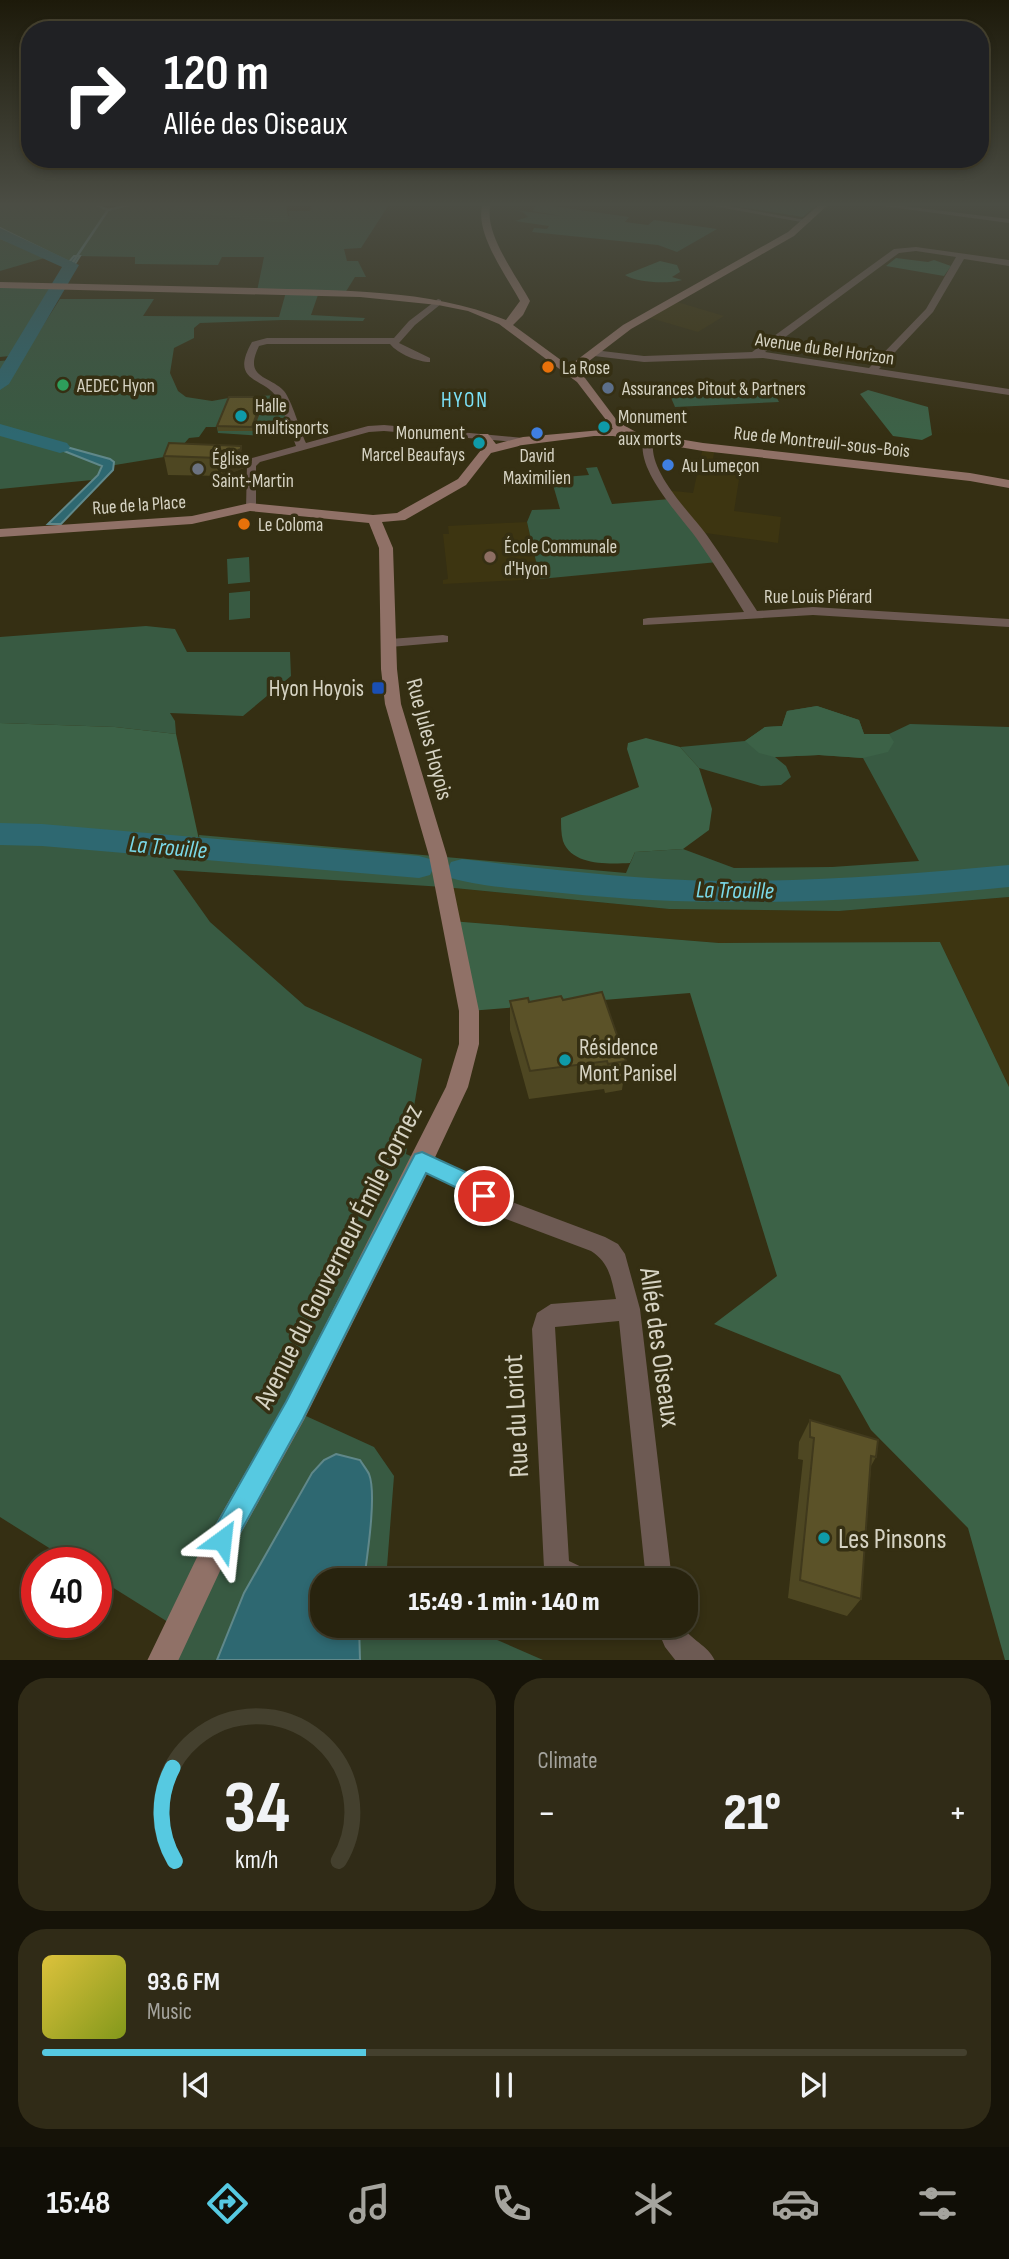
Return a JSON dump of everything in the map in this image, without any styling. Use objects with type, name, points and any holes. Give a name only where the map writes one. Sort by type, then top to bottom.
[{"type":"street","points":[[508,325],[525,301],[514,280]]},
{"type":"street","points":[[568,370],[576,367],[627,327],[709,280]]},
{"type":"street","points":[[755,355],[857,280]]},
{"type":"street","points":[[871,372],[930,310],[947,280]]},
{"type":"street","points":[[0,285],[360,294],[438,302],[471,309],[508,325],[581,380],[615,428]]},
{"type":"street","points":[[302,447],[280,393],[256,379],[251,372],[248,364],[250,349],[255,344],[267,341],[393,342],[402,337],[412,323],[438,302]]},
{"type":"street","points":[[393,342],[398,348],[427,361]]},
{"type":"street","name":"Avenue du Bel Horizon","points":[[594,353],[644,359],[755,355],[1009,392]]},
{"type":"street","points":[[593,427],[599,405]]},
{"type":"street","name":"Rue de Montreuil-sous-Bois","points":[[487,444],[564,435],[593,427],[615,428],[649,438],[1009,484]]},
{"type":"street","points":[[250,508],[251,466],[263,457],[384,428],[487,444]]},
{"type":"street","name":"Rue Louis Piérard","points":[[649,438],[646,448],[664,490],[701,536],[752,615],[813,611],[1009,623]]},
{"type":"street","name":"Rue de la Place","points":[[0,533],[192,520],[250,508],[373,519],[400,517],[462,482],[487,444]]},
{"type":"street","name":"Rue Jules Hoyois","points":[[386,548],[391,529],[400,517]]},
{"type":"street","name":"Rue Jules Hoyois","points":[[373,519],[380,528],[386,548],[389,669],[393,704],[438,856]]},
{"type":"street","points":[[649,622],[752,615]]},
{"type":"street","points":[[390,643],[443,639]]},
{"type":"street","name":"Avenue du Gouverneur Émile Cornez","points":[[162,1660],[209,1561],[295,1411],[457,1087],[465,1062],[470,1027],[438,856]]},
{"type":"street","name":"Allée des Oiseaux","points":[[422,1161],[478,1188],[500,1207],[598,1244],[610,1251],[617,1261],[629,1309],[658,1568]]},
{"type":"street","name":"Rue du Loriot","points":[[557,1568],[543,1328],[551,1315],[629,1309]]},
{"type":"street","points":[[674,1638],[688,1655],[700,1660]]},
{"type":"shaded area","points":[[674,301],[724,316],[698,332],[647,317]]},
{"type":"shaded area","name":"École Communale d'Hyon","points":[[703,447],[715,448],[712,464],[741,467],[734,511],[781,517],[778,543],[698,532],[664,490],[693,493]]},
{"type":"shaded area","name":"École Communale d'Hyon","points":[[527,522],[540,579],[443,584],[443,580],[448,579],[443,534],[449,534],[448,526]]},
{"type":"shaded area","points":[[444,887],[669,909],[839,911],[1009,897],[1009,1087],[940,942],[719,943],[451,921]]},
{"type":"green space","name":"AEDEC Hyon","points":[[259,280],[353,280],[345,293],[319,292],[311,315],[365,318],[363,321],[200,323],[194,328],[194,338],[174,348],[170,373],[178,391],[186,397],[212,401],[280,395],[289,433],[264,436],[218,433],[217,427],[206,427],[199,437],[189,438],[170,456],[109,466],[107,462],[64,451],[100,464],[100,472],[92,480],[0,489],[0,361],[11,360],[16,368],[60,299],[154,299],[143,316],[279,317],[286,292],[257,291]]},
{"type":"green space","points":[[641,280],[679,280],[669,282]]},
{"type":"green space","points":[[0,287],[54,289],[10,356],[0,357]]},
{"type":"green space","points":[[772,388],[779,402],[675,407],[669,393]]},
{"type":"green space","points":[[868,390],[928,407],[932,435],[922,440],[893,436],[860,394]]},
{"type":"green space","points":[[597,467],[612,504],[670,499],[718,562],[540,579],[527,522],[532,510],[560,509],[551,478],[589,475],[586,468]]},
{"type":"green space","points":[[249,557],[250,582],[228,584],[227,559]]},
{"type":"green space","points":[[250,591],[250,618],[229,620],[229,593]]},
{"type":"green space","points":[[146,626],[175,629],[187,652],[290,652],[291,676],[243,716],[170,713],[175,721],[176,734],[115,727],[0,723],[0,637]]},
{"type":"green space","points":[[817,706],[859,720],[864,734],[889,734],[910,724],[1009,727],[1009,897],[839,911],[669,909],[444,887],[173,870],[210,922],[305,1006],[422,1059],[406,1154],[422,1161],[295,1411],[374,1447],[394,1476],[387,1568],[310,1568],[310,1638],[493,1638],[543,1660],[163,1660],[176,1627],[112,1587],[112,1547],[48,1547],[0,1517],[0,834],[201,849],[199,835],[626,873],[635,852],[683,849],[734,868],[832,867],[919,861],[863,758],[819,755],[775,757],[786,766],[791,777],[781,785],[761,786],[699,768],[680,747],[745,741],[765,727],[782,726],[787,711]]},
{"type":"green space","points":[[817,706],[859,720],[864,734],[889,734],[894,742],[888,752],[863,758],[819,755],[774,757],[759,753],[745,741],[765,727],[782,726],[787,711]]},
{"type":"green space","points":[[0,723],[115,727],[176,734],[201,849],[0,834]]},
{"type":"green space","points":[[646,738],[680,747],[699,768],[712,809],[709,830],[683,849],[635,852],[630,863],[592,862],[574,855],[563,841],[561,818],[639,787],[627,749],[628,743]]},
{"type":"green space","points":[[451,921],[719,943],[940,942],[1009,1087],[1009,1660],[1005,1660],[968,1528],[871,1430],[840,1375],[714,1324],[777,1276],[690,993],[469,1011]]},
{"type":"water","points":[[58,280],[65,280],[61,286],[55,286]]},
{"type":"water","points":[[23,435],[114,462],[113,470],[61,524],[48,524],[98,475],[102,466],[64,451],[17,438]]},
{"type":"water","points":[[336,1454],[360,1460],[371,1483],[371,1526],[366,1568],[310,1568],[310,1638],[359,1638],[360,1660],[217,1660],[244,1593],[312,1473],[324,1460]]},
{"type":"building","name":"Halle multisports","points":[[229,397],[263,397],[252,427],[217,426]]},
{"type":"building","points":[[169,443],[241,446],[241,449],[219,458],[164,456]]},
{"type":"building","points":[[602,992],[626,1061],[530,1071],[510,1001],[528,998],[529,1002],[561,996],[563,1000]]},
{"type":"building","name":"Les Pinsons","points":[[810,1420],[878,1440],[876,1457],[871,1456],[861,1599],[800,1580],[814,1438],[810,1437]]},
{"type":"waterway","name":"La Trouille","points":[[0,384],[62,280]]},
{"type":"waterway","name":"La Trouille","points":[[0,430],[60,447]]},
{"type":"waterway","name":"La Trouille","points":[[0,834],[42,835],[419,867]]},
{"type":"waterway","name":"La Trouille","points":[[462,870],[594,885],[716,892],[842,889],[1009,876]]},
{"type":"place","name":"La Rose","points":[[548,367]]},
{"type":"place","name":"AEDEC Hyon","points":[[63,385]]},
{"type":"place","name":"Assurances Pitout & Partners","points":[[608,388]]},
{"type":"place","name":"Halle multisports","points":[[241,416]]},
{"type":"place","name":"Monument aux morts","points":[[604,427]]},
{"type":"place","name":"David Maximilien","points":[[537,433]]},
{"type":"place","name":"Monument Marcel Beaufays","points":[[479,443]]},
{"type":"place","name":"Au Lumeçon","points":[[668,465]]},
{"type":"place","name":"Église Saint-Martin","points":[[198,469]]},
{"type":"place","name":"Le Coloma","points":[[244,524]]},
{"type":"place","name":"École Communale d'Hyon","points":[[490,557]]},
{"type":"place","name":"Hyon Hoyois","points":[[378,688]]},
{"type":"place","name":"Résidence Mont Panisel","points":[[565,1060]]},
{"type":"place","name":"Les Pinsons","points":[[824,1538]]},
{"type":"district","name":"HYON","points":[[465,400]]},
{"type":"route","points":[[222,1540],[295,1411],[422,1161],[478,1188],[484,1196]]}]
